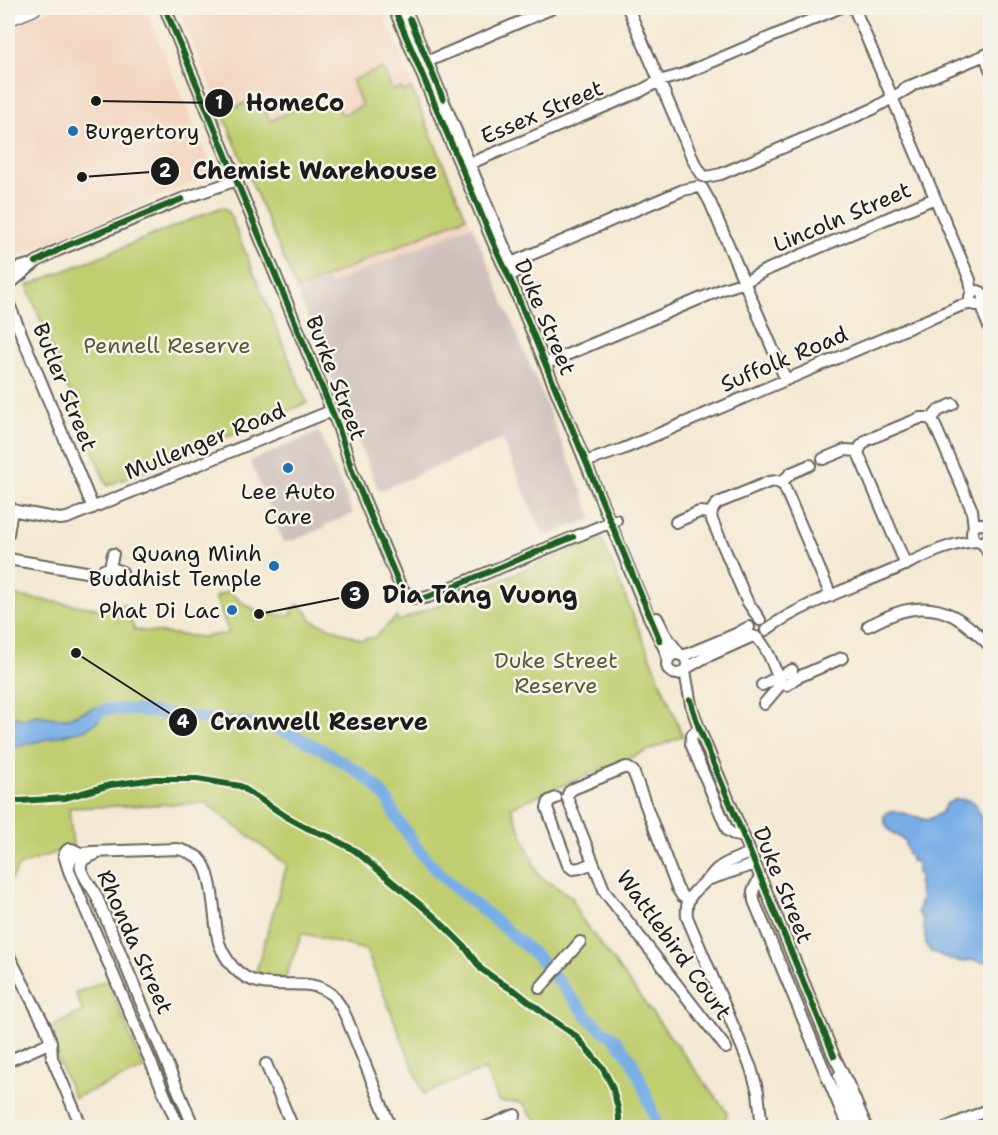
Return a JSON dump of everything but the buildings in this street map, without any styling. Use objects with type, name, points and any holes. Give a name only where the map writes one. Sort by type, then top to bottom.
[{"type":"highway","points":[[8,18],[33,8]]},
{"type":"street","name":"Burke Street","points":[[165,8],[341,434],[352,471],[405,593],[411,598],[428,597],[613,521]]},
{"type":"street","name":"Duke Street","points":[[394,8],[423,63]]},
{"type":"street","name":"Duke Street","points":[[405,8],[423,63],[590,463],[668,661]]},
{"type":"street","points":[[423,63],[554,8]]},
{"type":"street","points":[[628,8],[786,380]]},
{"type":"street","name":"Essex Street","points":[[465,166],[839,8]]},
{"type":"street","points":[[854,8],[970,280],[980,297],[990,329]]},
{"type":"street","points":[[988,8],[990,14]]},
{"type":"street","points":[[507,265],[873,109],[912,86],[988,54],[990,69]]},
{"type":"street","points":[[10,285],[36,262],[54,252],[182,199],[237,180]]},
{"type":"street","name":"Lincoln Street","points":[[548,363],[935,198]]},
{"type":"street","points":[[8,270],[36,262]]},
{"type":"street","name":"Butler Street","points":[[8,270],[12,276],[10,285],[14,314]]},
{"type":"street","name":"Suffolk Road","points":[[590,463],[980,297]]},
{"type":"street","name":"Butler Street","points":[[8,302],[93,508]]},
{"type":"street","points":[[931,420],[938,411],[953,404]]},
{"type":"street","name":"Mullenger Road","points":[[10,507],[16,511],[60,519],[67,518],[331,411]]},
{"type":"street","points":[[906,565],[858,453],[867,440],[924,417],[931,420],[936,427],[983,533],[984,545],[990,555]]},
{"type":"street","points":[[823,459],[845,450],[859,451]]},
{"type":"street","points":[[781,483],[791,473],[810,465]]},
{"type":"street","points":[[831,596],[788,493],[781,483],[769,482],[715,506],[711,513],[712,520],[747,602],[750,618],[758,629],[779,680],[787,685],[796,678],[842,658]]},
{"type":"street","points":[[8,534],[10,507]]},
{"type":"street","points":[[676,522],[699,512],[711,513]]},
{"type":"street","name":"Duke Street","points":[[613,521],[659,624],[681,655]]},
{"type":"street","points":[[758,629],[736,634],[681,655],[673,655],[668,661],[668,669],[673,674],[679,674],[758,629],[983,533]]},
{"type":"street","points":[[110,567],[113,554]]},
{"type":"street","points":[[8,558],[14,561],[92,573],[110,567],[122,572]]},
{"type":"street","points":[[868,626],[906,610],[931,609],[955,616],[977,632],[990,646]]},
{"type":"street","points":[[681,655],[687,661],[686,669]]},
{"type":"street","name":"Duke Street","points":[[686,669],[691,705],[699,728],[834,1056],[867,1128]]},
{"type":"street","points":[[764,704],[779,680],[792,670]]},
{"type":"street","name":"Duke Street","points":[[673,674],[680,683],[685,703],[699,728]]},
{"type":"street","points":[[762,685],[779,680]]},
{"type":"street","name":"Wattlebird Court","points":[[688,899],[682,896],[677,888],[633,771],[626,767],[569,792],[567,797],[609,898],[726,1048]]},
{"type":"street","points":[[556,798],[549,801],[547,808],[568,865],[573,869],[593,862]]},
{"type":"street","points":[[103,852],[178,849],[189,852],[201,860],[211,887],[219,943],[226,958],[245,977],[271,985],[310,985],[322,988],[340,1004],[391,1128]]},
{"type":"street","name":"Rhonda Street","points":[[103,852],[81,854],[71,860],[69,871],[179,1128]]},
{"type":"street","name":"Rhonda Street","points":[[103,852],[82,860],[81,871],[96,895],[194,1128]]},
{"type":"street","points":[[750,853],[717,869],[692,893],[686,906],[687,916],[751,1068],[758,1092],[762,1128]]},
{"type":"street","points":[[708,879],[755,864]]},
{"type":"street","points":[[760,877],[753,891],[754,901],[843,1115],[853,1128]]},
{"type":"street","points":[[540,988],[580,942]]},
{"type":"street","points":[[8,954],[45,1026],[51,1042],[52,1058],[82,1128]]},
{"type":"street","points":[[8,1061],[51,1042]]},
{"type":"street","name":"Duke Street","points":[[834,1056],[853,1128]]},
{"type":"street","points":[[266,1064],[293,1128]]},
{"type":"street","points":[[849,1086],[873,1128]]},
{"type":"street","points":[[945,1128],[990,1109]]},
{"type":"street","points":[[484,1128],[515,1114]]},
{"type":"shaded area","points":[[56,8],[145,8],[214,174],[14,257],[8,240],[8,27]]},
{"type":"shaded area","points":[[178,8],[381,8],[502,299],[322,352]]},
{"type":"shaded area","points":[[472,225],[593,518],[544,537],[502,439],[379,491],[297,292],[327,280],[329,285]]},
{"type":"shaded area","points":[[319,432],[353,514],[284,543],[250,461]]},
{"type":"green space","points":[[383,68],[392,90],[401,88],[404,92],[411,88],[466,217],[297,290],[222,112],[259,98],[270,121],[314,100],[318,109],[336,102],[342,115],[362,106],[352,80]]},
{"type":"green space","name":"Pennell Reserve","points":[[222,207],[228,210],[307,403],[107,486],[27,286]]},
{"type":"green space","name":"Duke Street Reserve","points":[[601,538],[683,736],[511,807],[539,876],[572,897],[580,917],[727,1112],[725,1127],[541,1127],[525,1105],[517,1102],[499,1102],[485,1069],[424,1094],[366,950],[302,933],[285,979],[255,975],[287,865],[205,803],[69,808],[73,846],[19,866],[8,881],[8,734],[52,732],[95,707],[68,718],[38,715],[22,719],[8,715],[8,590],[10,595],[108,610],[124,604],[135,630],[202,637],[229,633],[215,597],[229,591],[242,603],[274,615],[292,615],[292,609],[299,605],[307,612],[311,620],[361,640],[375,637],[396,617],[399,621]]},
{"type":"green space","points":[[107,980],[144,1069],[74,1098],[55,1053],[53,1026],[83,1011],[75,993]]},
{"type":"water","points":[[96,707],[107,709],[98,721],[87,729],[8,749],[8,715],[22,719],[38,715],[68,718]]},
{"type":"water","points":[[956,799],[975,803],[986,829],[985,839],[990,847],[990,963],[950,960],[931,952],[926,945],[923,919],[917,912],[922,898],[919,892],[917,862],[911,861],[910,855],[907,854],[906,842],[891,832],[884,822],[885,814],[889,812],[927,820],[941,813],[946,804]]},
{"type":"waterway","points":[[92,716],[107,709],[132,710],[260,725],[290,733],[359,772],[375,785],[388,801],[417,848],[439,873],[540,959],[587,1016],[614,1038],[631,1059],[643,1086],[656,1128]]},
{"type":"cycle path","points":[[165,8],[338,426],[352,471],[401,589],[413,598],[428,597],[573,537]]},
{"type":"cycle path","points":[[394,8],[514,288],[660,641]]},
{"type":"cycle path","points":[[410,19],[443,99]]},
{"type":"cycle path","points":[[36,262],[66,246],[182,199]]},
{"type":"cycle path","points":[[690,700],[699,728],[834,1056]]},
{"type":"cycle path","points":[[8,800],[65,798],[110,785],[155,779],[197,779],[240,786],[287,817],[354,850],[435,917],[464,946],[481,969],[517,992],[576,1036],[602,1067],[612,1086],[620,1128]]},
{"type":"place","name":"HomeCo","points":[[96,101]]},
{"type":"place","name":"Burgertory","points":[[73,131]]},
{"type":"place","name":"Chemist Warehouse","points":[[82,177]]},
{"type":"place","name":"Lee Auto Care","points":[[288,468]]},
{"type":"place","name":"Quang Minh Buddhist Temple","points":[[274,566]]},
{"type":"place","name":"Phat Di Lac","points":[[232,610]]},
{"type":"place","name":"Dia Tang Vuong","points":[[259,614]]},
{"type":"place","name":"Cranwell Reserve","points":[[76,653]]}]
